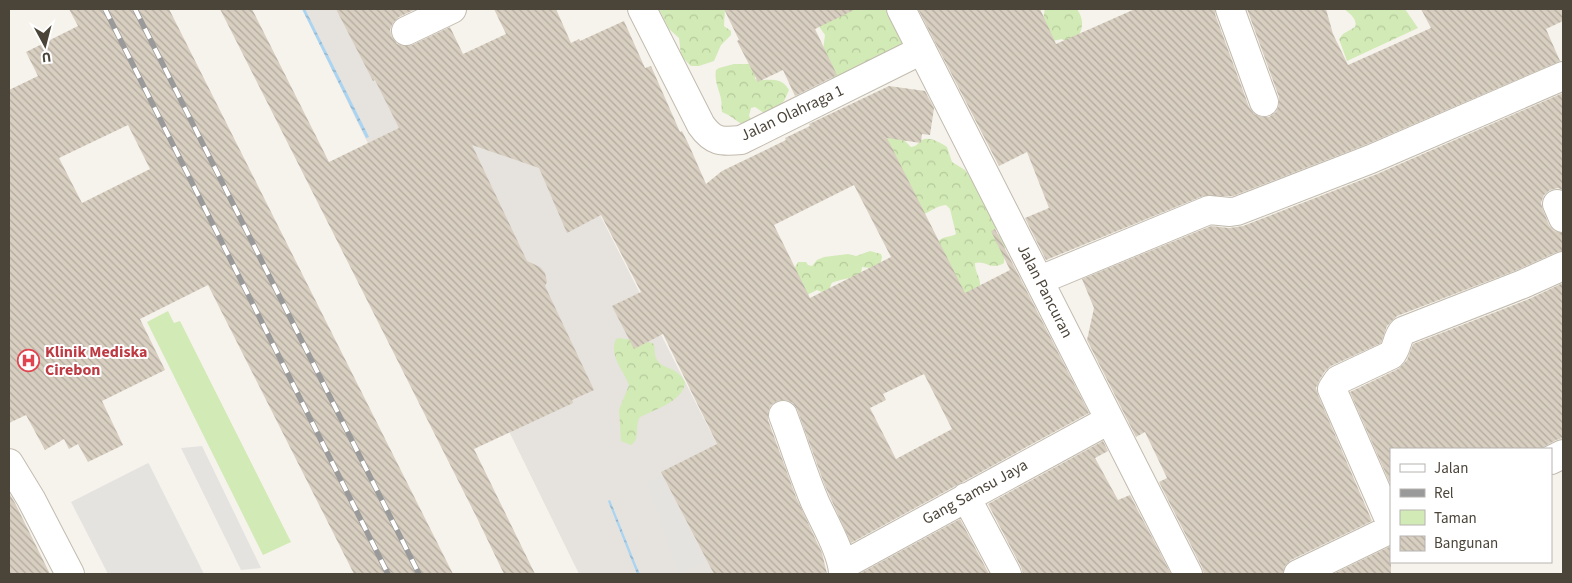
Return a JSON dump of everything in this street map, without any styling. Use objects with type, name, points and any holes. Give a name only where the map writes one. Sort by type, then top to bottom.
[{"type":"street","points":[[406,31],[452,9]]},
{"type":"street","name":"Jalan Olahraga 1","points":[[642,9],[701,125],[709,136],[725,142],[741,140],[922,50]]},
{"type":"street","name":"Jalan Pancuran","points":[[902,9],[1040,280],[1108,420],[1188,574]]},
{"type":"street","points":[[1230,9],[1264,102]]},
{"type":"street","points":[[1040,280],[1209,210],[1236,211],[1353,166],[1563,76]]},
{"type":"street","points":[[1390,522],[1332,389],[1338,380],[1395,351],[1399,335],[1402,331],[1523,284],[1563,266]]},
{"type":"street","points":[[783,415],[843,571]]},
{"type":"street","name":"Gang Samsu Jaya","points":[[843,571],[849,562],[1108,420]]},
{"type":"street","points":[[9,463],[31,499],[70,574]]},
{"type":"street","points":[[966,497],[1007,574]]},
{"type":"street","points":[[1298,574],[1390,529]]},
{"type":"shaded area","points":[[302,9],[375,9],[433,107],[566,151],[783,574],[579,574]]},
{"type":"shaded area","points":[[202,446],[261,568],[241,570],[181,448]]},
{"type":"shaded area","points":[[148,463],[204,574],[108,574],[71,502]]},
{"type":"shaded area","points":[[661,476],[705,562],[681,574],[679,574],[647,484]]},
{"type":"green space","points":[[659,9],[725,9],[724,26],[731,31],[731,35],[721,45],[714,61],[699,66],[691,66],[681,56],[679,38],[669,29]]},
{"type":"green space","points":[[807,9],[895,9],[904,45],[838,84],[832,79],[823,50],[825,35]]},
{"type":"green space","points":[[1045,9],[1077,9],[1082,26],[1075,42],[1067,43],[1062,39],[1052,41],[1043,19]]},
{"type":"green space","points":[[1344,9],[1405,9],[1418,28],[1347,61],[1339,39],[1343,34],[1355,27],[1356,24],[1353,16]]},
{"type":"green space","points":[[734,64],[749,64],[755,79],[782,82],[789,90],[784,101],[772,112],[764,113],[755,107],[751,108],[749,116],[753,122],[748,127],[722,112],[716,70]]},
{"type":"green space","points":[[900,136],[911,147],[922,140],[928,139],[935,140],[947,147],[952,162],[965,170],[976,186],[986,209],[997,220],[998,225],[995,230],[997,234],[1006,237],[1004,263],[992,266],[979,262],[975,263],[980,286],[968,309],[938,242],[942,238],[956,234],[950,209],[943,205],[918,217],[880,141]]},
{"type":"green space","points":[[870,251],[881,254],[880,265],[869,268],[862,267],[861,275],[834,282],[829,291],[825,293],[817,290],[807,295],[794,269],[798,262],[806,262],[812,266],[817,260],[824,257],[848,254],[856,256]]},
{"type":"green space","points":[[168,311],[174,323],[180,321],[291,542],[263,555],[147,322]]},
{"type":"green space","points":[[620,338],[654,344],[655,356],[659,363],[674,371],[685,382],[680,394],[668,404],[640,417],[637,424],[637,436],[631,445],[621,441],[619,410],[629,385],[615,357],[614,345],[616,339]]},
{"type":"water","points":[[302,9],[305,9],[369,137],[366,138]]},
{"type":"water","points":[[610,500],[640,574],[637,574],[608,501]]},
{"type":"building","points":[[69,9],[169,9],[453,574],[354,574],[208,285],[140,319],[165,370],[102,401],[123,445],[88,462],[78,444],[69,449],[64,439],[45,450],[26,415],[9,423],[9,90],[38,76],[26,52],[78,26]],"holes":[[[128,125],[150,169],[82,203],[59,158]]]},
{"type":"building","points":[[220,9],[252,9],[329,162],[399,128],[336,9],[416,9],[399,17],[393,23],[390,30],[397,44],[404,46],[412,45],[450,27],[463,54],[506,34],[494,9],[556,9],[571,43],[579,39],[580,41],[624,21],[645,68],[651,66],[680,132],[682,131],[689,145],[706,184],[722,171],[786,140],[785,138],[810,126],[809,124],[889,86],[925,91],[934,108],[930,135],[922,134],[921,143],[887,138],[965,293],[1010,270],[991,231],[995,229],[1089,413],[851,543],[825,486],[797,409],[793,403],[786,400],[777,401],[771,405],[768,412],[768,420],[796,497],[822,553],[827,574],[714,574],[661,472],[717,444],[663,334],[634,349],[612,306],[641,292],[601,215],[567,233],[539,168],[472,145],[527,261],[540,267],[545,273],[547,282],[545,286],[594,390],[572,400],[573,403],[474,449],[535,574],[504,574]],"holes":[[[854,185],[891,257],[810,298],[774,225]],[[924,374],[952,429],[896,459],[870,408],[886,400],[883,394]]]},
{"type":"building","points":[[724,9],[856,9],[815,29],[837,75],[795,96],[783,70],[758,82],[737,41],[739,40]]},
{"type":"building","points":[[918,9],[1040,9],[1056,44],[1135,9],[1215,9],[1215,14],[1249,107],[1254,114],[1262,117],[1269,117],[1276,112],[1279,105],[1279,97],[1247,9],[1326,9],[1333,34],[1348,65],[1431,28],[1421,9],[1563,9],[1563,21],[1546,29],[1560,61],[1365,145],[1233,196],[1203,196],[1046,260],[1025,218],[1049,208],[1027,152],[999,166]]},
{"type":"building","points":[[1563,93],[1563,190],[1558,188],[1550,190],[1544,195],[1541,203],[1549,225],[1554,231],[1563,233],[1563,251],[1397,316],[1387,326],[1381,343],[1331,366],[1325,371],[1319,381],[1316,388],[1318,395],[1372,521],[1291,560],[1285,566],[1283,574],[1204,574],[1159,482],[1167,478],[1145,432],[1136,437],[1087,340],[1094,308],[1082,279],[1211,226],[1229,228],[1243,226],[1377,174]]},
{"type":"building","points":[[1563,283],[1563,438],[1542,448],[1390,448],[1389,481],[1350,392],[1398,369],[1407,360],[1413,344],[1529,299]]},
{"type":"building","points":[[1103,441],[1108,451],[1095,458],[1118,500],[1130,495],[1171,574],[1023,574],[988,504]]},
{"type":"building","points":[[9,493],[15,503],[50,574],[9,574]]},
{"type":"building","points":[[960,519],[989,574],[859,574]]},
{"type":"building","points":[[1390,546],[1391,574],[1333,574]]},
{"type":"railway","points":[[105,9],[388,574]]},
{"type":"railway","points":[[135,9],[419,574]]},
{"type":"place","name":"Klinik Mediska Cirebon","points":[[29,361]]}]
